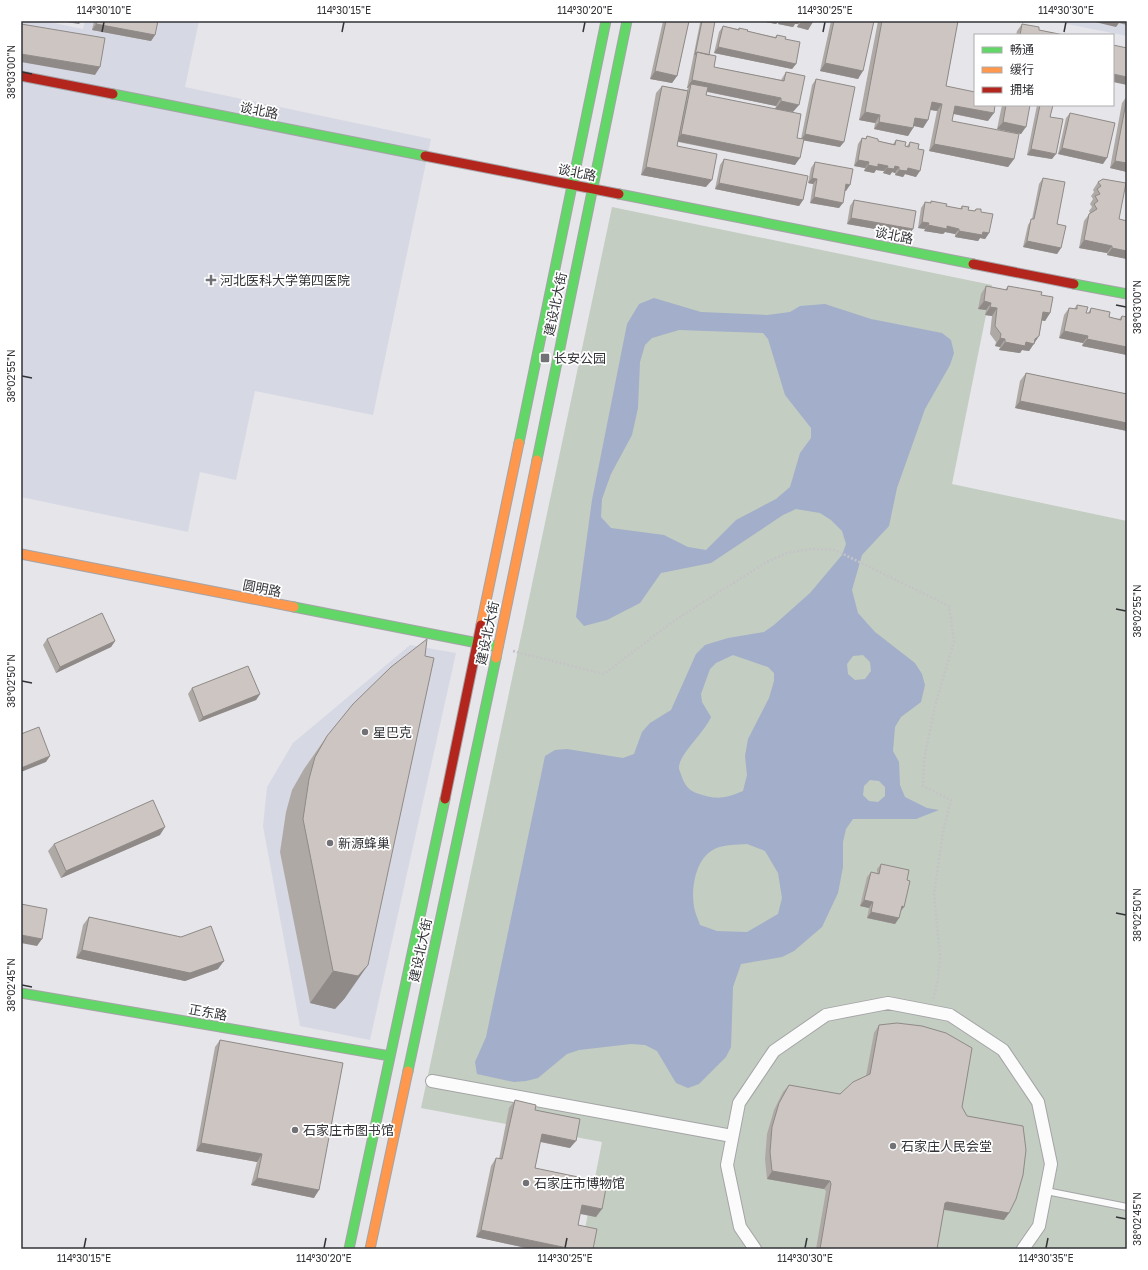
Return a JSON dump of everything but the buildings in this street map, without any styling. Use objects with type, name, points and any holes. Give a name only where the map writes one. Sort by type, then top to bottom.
[{"type":"main road","name":"建设北大街","points":[[350,1249],[606,21]]},
{"type":"main road","name":"建设北大街","points":[[370,1249],[498,647],[627,21]]},
{"type":"main road","name":"谈北路","points":[[21,76],[1127,294]]},
{"type":"main road","name":"圆明路","points":[[21,554],[498,647]]},
{"type":"main road","name":"正东路","points":[[21,993],[390,1056]]},
{"type":"street","points":[[755,1249],[740,1226],[727,1165],[739,1103],[774,1051],[826,1015],[888,1003],[950,1015],[1003,1050],[1038,1102],[1051,1164],[1039,1226],[1023,1249]]},
{"type":"street","points":[[432,1080],[732,1136]]},
{"type":"lane","points":[[1046,1191],[1127,1207]]},
{"type":"path","points":[[498,647],[604,674],[676,620],[765,563],[787,553],[811,549],[835,550],[948,606],[954,641],[935,706],[924,760],[923,786],[952,800],[943,832],[934,894],[940,956],[938,979],[931,1011]]},
{"type":"shaded area","name":"河北医科大学第四医院","points":[[21,21],[44,21],[83,29],[85,21],[199,21],[185,87],[431,139],[373,415],[255,391],[236,480],[200,472],[188,532],[21,497]]},
{"type":"shaded area","points":[[1052,21],[1127,21],[1127,36]]},
{"type":"shaded area","name":"长安公园","points":[[612,207],[992,285],[952,484],[1127,521],[1127,1249],[581,1249],[602,1142],[421,1108]]},
{"type":"shaded area","name":"新源蜂巢","points":[[410,645],[456,653],[370,1040],[300,1026],[263,826],[267,787],[293,743]]},
{"type":"water","points":[[654,298],[701,312],[767,315],[790,312],[800,306],[825,304],[871,319],[942,333],[951,340],[954,353],[950,365],[925,409],[897,488],[889,526],[862,555],[852,590],[858,613],[875,632],[915,663],[922,674],[925,685],[921,702],[901,717],[895,727],[893,751],[899,762],[900,785],[905,797],[927,808],[939,810],[916,819],[853,819],[846,829],[843,842],[843,867],[838,893],[822,927],[794,951],[782,957],[741,964],[733,987],[731,1047],[726,1057],[699,1084],[688,1088],[676,1083],[657,1051],[645,1045],[631,1044],[579,1050],[567,1054],[538,1078],[514,1082],[477,1074],[475,1062],[486,1037],[545,756],[555,750],[567,749],[623,758],[634,754],[642,732],[650,723],[671,710],[696,654],[705,645],[728,638],[764,632],[774,625],[810,593],[842,555],[846,544],[842,531],[831,520],[820,513],[796,509],[783,515],[711,563],[661,573],[640,603],[607,620],[584,626],[576,617],[592,500],[627,324],[639,304]],"holes":[[[679,330],[763,333],[768,339],[785,395],[811,428],[811,438],[800,453],[790,487],[776,499],[736,520],[706,550],[688,547],[664,535],[611,528],[601,517],[602,499],[611,474],[632,435],[638,408],[640,362],[645,345],[652,338]],[[733,655],[768,667],[774,673],[774,681],[769,698],[748,739],[745,756],[747,775],[743,791],[720,798],[691,791],[684,782],[679,769],[682,758],[711,717],[702,702],[701,694],[710,669],[716,663]],[[863,655],[870,662],[871,671],[865,679],[855,680],[848,674],[847,664],[853,656]],[[870,780],[879,781],[885,787],[885,796],[878,802],[869,801],[863,795],[864,786]],[[747,844],[765,851],[778,873],[782,898],[778,914],[747,932],[717,931],[700,925],[694,909],[693,892],[695,876],[701,862],[711,851],[724,846]]]},
{"type":"traffic: fast","points":[[519,443],[606,21]]},
{"type":"traffic: fast","points":[[537,460],[627,21]]},
{"type":"traffic: fast","points":[[113,94],[425,156]]},
{"type":"traffic: fast","points":[[619,194],[973,264]]},
{"type":"traffic: fast","points":[[1074,284],[1127,294]]},
{"type":"traffic: fast","points":[[294,607],[498,647]]},
{"type":"traffic: fast","points":[[408,1071],[496,658]]},
{"type":"traffic: fast","points":[[349,1249],[445,799]]},
{"type":"traffic: fast","points":[[21,993],[390,1056]]},
{"type":"traffic: slow","points":[[481,625],[519,443]]},
{"type":"traffic: slow","points":[[496,658],[537,460]]},
{"type":"traffic: slow","points":[[21,554],[294,607]]},
{"type":"traffic: slow","points":[[370,1249],[408,1071]]},
{"type":"traffic: jam","points":[[21,76],[113,94]]},
{"type":"traffic: jam","points":[[425,156],[619,194]]},
{"type":"traffic: jam","points":[[973,264],[1074,284]]},
{"type":"traffic: jam","points":[[445,799],[481,625]]},
{"type":"place","name":"河北医科大学第四医院","points":[[211,280]]},
{"type":"place","name":"长安公园","points":[[545,358]]},
{"type":"place","name":"星巴克","points":[[365,732]]},
{"type":"place","name":"新源蜂巢","points":[[330,843]]},
{"type":"place","name":"石家庄市图书馆","points":[[295,1130]]},
{"type":"place","name":"石家庄人民会堂","points":[[893,1146]]},
{"type":"place","name":"石家庄市博物馆","points":[[526,1183]]}]
